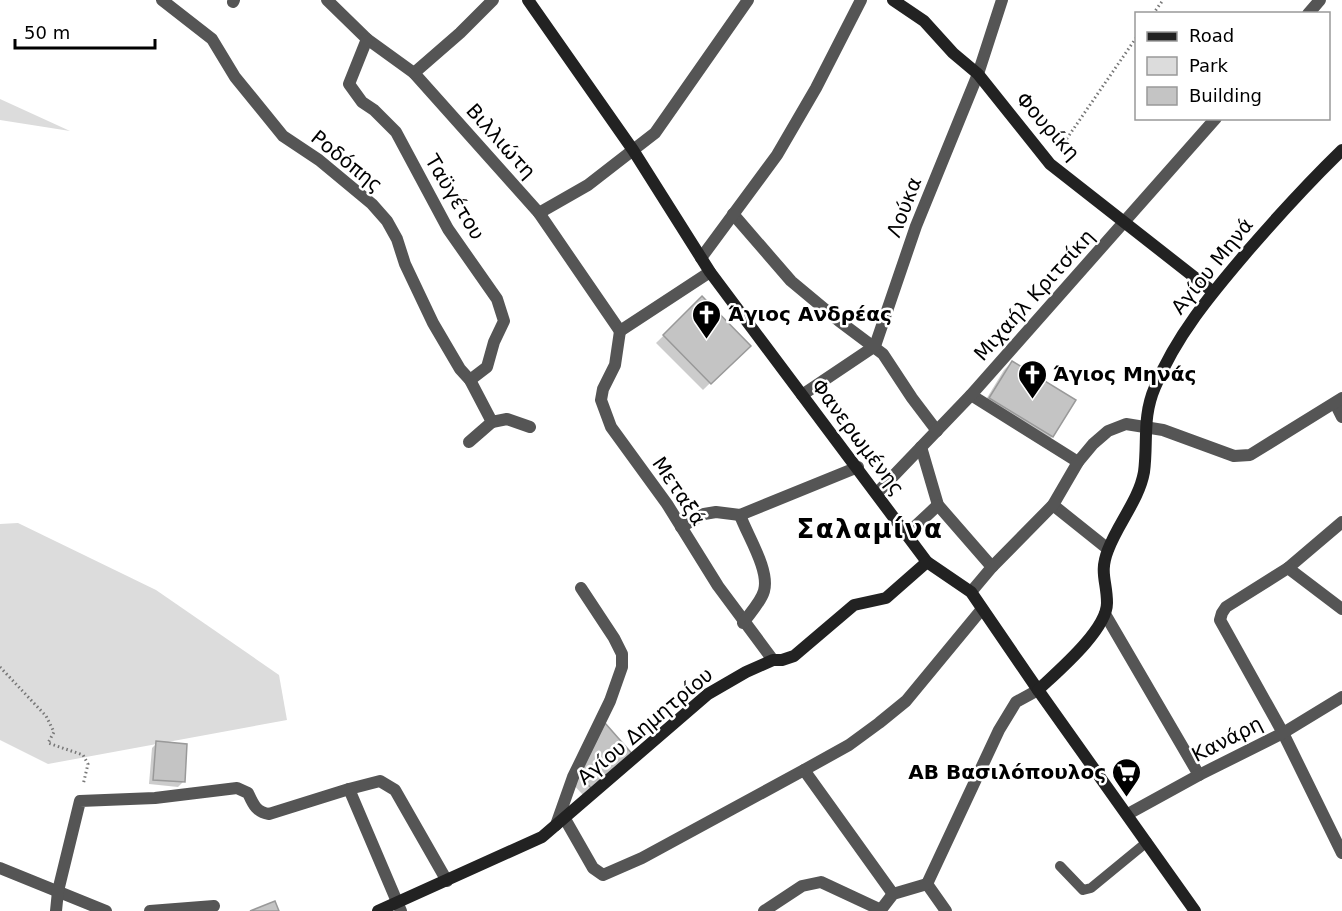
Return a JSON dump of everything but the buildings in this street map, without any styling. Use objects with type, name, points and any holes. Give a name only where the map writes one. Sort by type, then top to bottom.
[{"type":"main road","name":"Φανερωμένης","points":[[528,0],[633,150],[710,272],[927,562],[971,592],[1195,911]]},
{"type":"main road","name":"Φουρίκη","points":[[893,0],[924,21],[978,75],[1050,164],[1212,291]]},
{"type":"main road","name":"Αγίου Μηνά","points":[[1105,614],[1107,604],[1102,569],[1108,549],[1141,483],[1144,470],[1145,428],[1150,399],[1167,360],[1212,291],[1297,194],[1342,150]]},
{"type":"main road","name":"Αγίου Δημητρίου","points":[[378,911],[400,907],[447,880],[542,837],[708,694],[746,672],[773,660],[794,656],[854,605],[886,598],[927,562]]},
{"type":"main road","points":[[1038,690],[1076,654],[1105,614]]},
{"type":"street","name":"Ροδόπης","points":[[162,0],[212,39],[235,77],[283,136],[319,160],[372,204],[387,221],[433,323],[460,369],[470,380],[492,422]]},
{"type":"street","name":"Βιλλιώτη","points":[[327,0],[367,39],[414,73],[539,213],[620,331]]},
{"type":"street","points":[[414,73],[460,33],[493,0]]},
{"type":"street","points":[[539,213],[588,185],[655,133],[748,0]]},
{"type":"street","points":[[701,258],[782,145],[816,88],[861,0]]},
{"type":"street","name":"Λούκα","points":[[875,346],[916,226],[978,75],[1002,0]]},
{"type":"street","points":[[1310,12],[1320,0]]},
{"type":"street","name":"Ταϋγέτου","points":[[367,39],[349,84],[362,102],[374,110],[396,132],[448,229],[497,299],[501,309],[504,321],[494,342],[487,367],[470,380]]},
{"type":"street","name":"Μιχαήλ Κριτσίκη","points":[[877,493],[971,395],[1214,120]]},
{"type":"street","points":[[733,214],[791,281],[883,354],[937,431]]},
{"type":"street","points":[[620,331],[710,272]]},
{"type":"street","name":"Μεταξά","points":[[620,331],[615,365],[603,389],[601,400],[611,427],[667,504],[743,622],[773,660]]},
{"type":"street","points":[[802,395],[875,346]]},
{"type":"street","points":[[971,395],[1078,462]]},
{"type":"street","points":[[971,592],[992,567],[1053,505],[1078,462],[1093,444],[1108,432],[1126,424],[1163,430],[1234,456],[1250,455],[1338,401],[1342,417]]},
{"type":"street","points":[[469,442],[492,422],[507,419],[530,427]]},
{"type":"street","points":[[921,447],[938,505],[992,567]]},
{"type":"street","points":[[681,526],[704,514],[716,512],[740,515],[858,467]]},
{"type":"street","points":[[907,534],[938,505]]},
{"type":"street","points":[[1053,505],[1108,549]]},
{"type":"street","points":[[740,515],[758,555],[764,590],[743,622]]},
{"type":"street","points":[[1342,522],[1288,568],[1226,607],[1220,620],[1283,733],[1342,853]]},
{"type":"street","points":[[1288,568],[1342,609]]},
{"type":"street","points":[[581,588],[622,654],[622,667],[610,700],[573,777],[560,823],[593,868],[603,874],[642,858],[849,745],[906,701],[982,609]]},
{"type":"street","points":[[1105,614],[1199,775]]},
{"type":"street","points":[[764,911],[802,886],[821,882],[881,910],[893,894],[927,884],[999,730],[1016,702],[1038,690]]},
{"type":"street","name":"Κανάρη","points":[[1128,814],[1283,733],[1342,697]]},
{"type":"street","points":[[804,770],[893,894]]},
{"type":"street","points":[[56,911],[58,891],[80,801],[155,798],[237,788],[248,793],[255,808],[269,814],[380,781],[395,790],[447,880]]},
{"type":"street","points":[[349,789],[400,907]]},
{"type":"street","points":[[0,868],[106,911]]},
{"type":"street","points":[[927,884],[946,911]]},
{"type":"street","points":[[150,911],[214,906]]},
{"type":"lane","points":[[1060,866],[1083,890],[1090,888],[1147,842]]},
{"type":"path","points":[[1050,164],[1135,41]]},
{"type":"path","points":[[0,667],[46,716],[54,732],[48,743],[83,755],[88,764],[80,801]]},
{"type":"green space","points":[[0,99],[70,131],[0,120]]},
{"type":"green space","points":[[18,523],[156,590],[279,675],[287,720],[48,764],[0,740],[0,524]]},
{"type":"place","name":"Άγιος Ανδρέας","points":[[707,340]]},
{"type":"place","name":"Άγιος Μηνάς","points":[[1032,400]]},
{"type":"place","name":"ΑΒ Βασιλόπουλος","points":[[1127,798]]},
{"type":"district","name":"Σαλαμίνα","points":[[870,529]]}]
